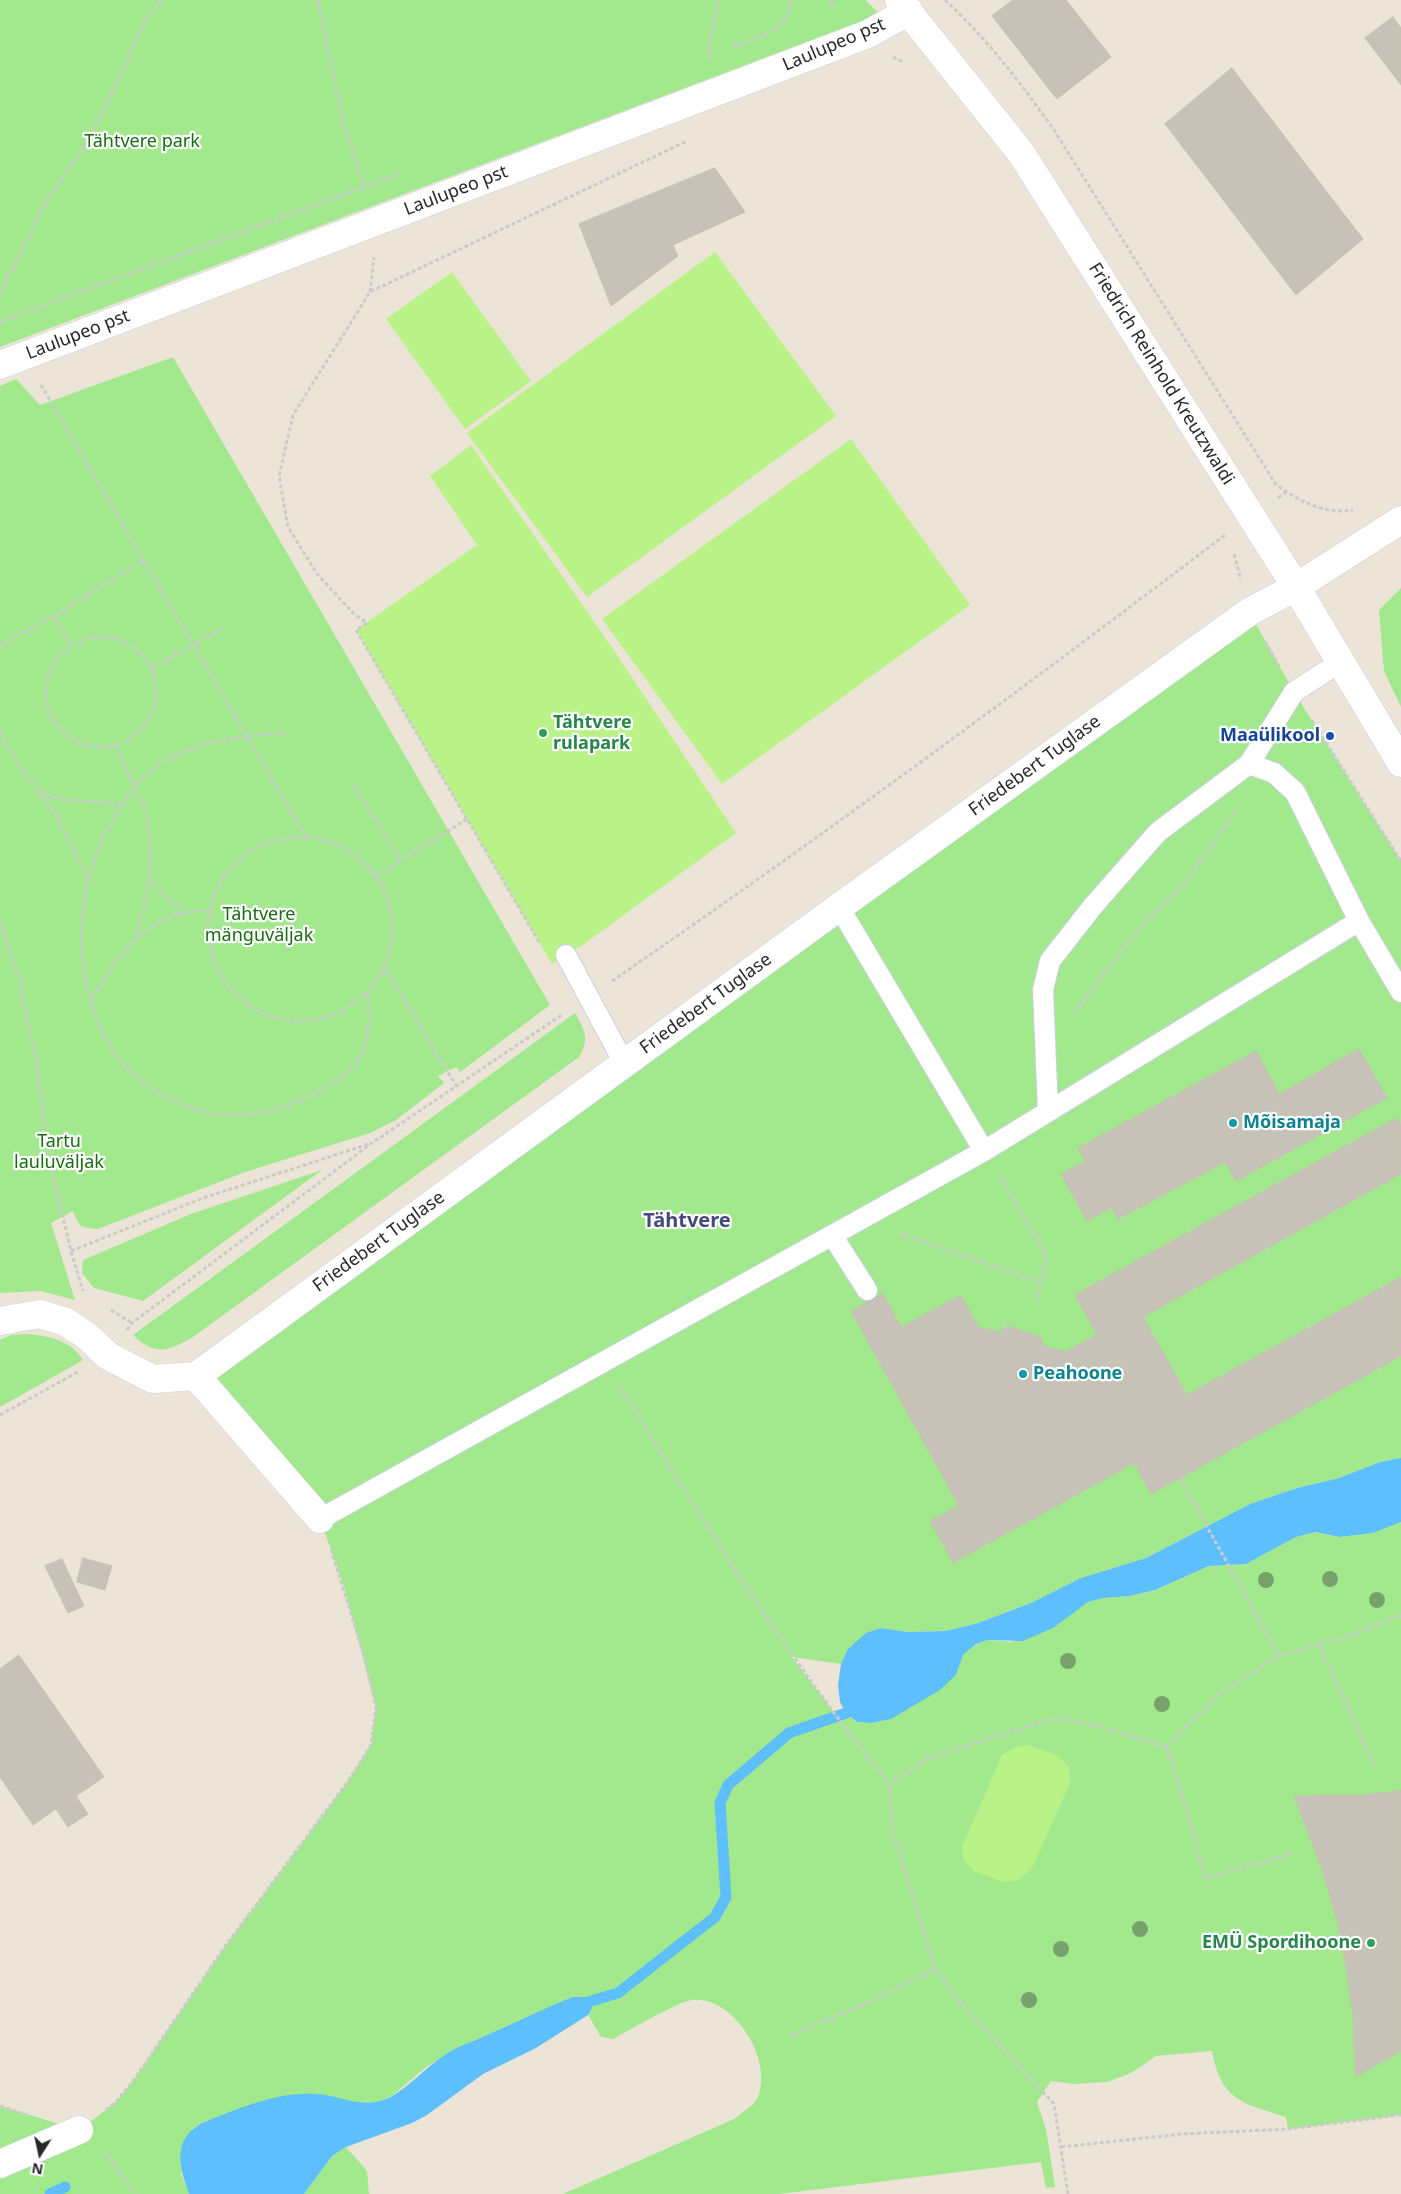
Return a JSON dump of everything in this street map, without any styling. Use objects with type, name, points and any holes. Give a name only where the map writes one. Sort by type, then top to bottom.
[{"type":"street","name":"Laulupeo pst","points":[[12,360],[868,34],[904,6]]},
{"type":"street","name":"Friedrich Reinhold Kreutzwaldi","points":[[904,6],[1021,153],[1296,587],[1401,763]]},
{"type":"street","name":"Friedebert Tuglase","points":[[196,1376],[839,906],[1249,612],[1296,587],[1401,520]]},
{"type":"street","points":[[0,1321],[40,1314],[66,1322],[87,1336],[108,1356],[153,1379],[196,1376],[320,1519]]},
{"type":"street","points":[[0,2164],[79,2130]]},
{"type":"lane","points":[[1048,1111],[1044,990],[1050,961],[1093,906],[1158,832],[1249,764],[1294,692],[1340,662]]},
{"type":"lane","points":[[1249,764],[1274,773],[1295,792],[1359,921],[1401,992]]},
{"type":"lane","points":[[839,906],[984,1151]]},
{"type":"lane","points":[[320,1519],[984,1151],[1359,921]]},
{"type":"lane","points":[[566,956],[587,998],[624,1063]]},
{"type":"lane","points":[[832,1235],[867,1290]]},
{"type":"path","points":[[0,294],[48,198],[80,154],[98,121],[147,17],[162,0]]},
{"type":"path","points":[[318,0],[342,119],[377,221]]},
{"type":"path","points":[[709,96],[710,56],[718,0]]},
{"type":"path","points":[[727,49],[769,33],[784,23],[791,0]]},
{"type":"path","points":[[945,0],[978,31],[1022,85],[1054,130],[1275,483],[1292,497],[1327,510],[1355,510]]},
{"type":"path","points":[[868,34],[884,53],[913,67]]},
{"type":"path","points":[[701,60],[719,53]]},
{"type":"path","points":[[566,956],[552,964],[356,630],[367,623],[354,614],[317,574],[288,528],[279,476],[293,415],[370,292],[689,140]]},
{"type":"path","points":[[0,322],[403,173]]},
{"type":"path","points":[[12,360],[144,560],[307,837]]},
{"type":"path","points":[[1251,516],[1286,492]]},
{"type":"path","points":[[0,1415],[108,1356],[132,1323],[372,1143],[457,1087],[716,909],[1099,631],[1228,532],[1230,541]]},
{"type":"path","points":[[1233,550],[1249,612],[1294,692],[1401,862]]},
{"type":"path","points":[[0,646],[54,616],[144,560]]},
{"type":"path","points":[[54,616],[70,646]]},
{"type":"path","points":[[151,669],[223,628]]},
{"type":"path","points":[[112,638],[136,649],[151,669],[156,695],[153,712],[138,733],[116,746],[98,748],[81,744],[66,736],[50,715],[46,698],[46,681],[58,658],[70,646],[86,639],[112,638]]},
{"type":"path","points":[[285,732],[247,736],[206,744],[183,753],[158,766],[123,804],[103,838],[89,882],[81,930],[85,982],[91,1003],[113,1052],[146,1084],[187,1107],[233,1117],[280,1109],[322,1090],[344,1075],[364,1047],[370,1027],[367,992]]},
{"type":"path","points":[[0,733],[17,764],[40,792],[64,830],[89,882]]},
{"type":"path","points":[[116,746],[119,758],[143,804],[151,844],[150,882],[136,938]]},
{"type":"path","points":[[1046,1050],[1144,923],[1186,882],[1236,814],[1249,764]]},
{"type":"path","points":[[352,783],[401,860]]},
{"type":"path","points":[[40,792],[59,799],[123,804]]},
{"type":"path","points":[[375,876],[466,819]]},
{"type":"path","points":[[307,837],[322,839],[349,851],[361,859],[375,876],[386,895],[392,924],[392,939],[384,967],[367,992],[344,1010],[316,1019],[286,1020],[258,1010],[234,993],[218,969],[209,940],[210,911],[217,890],[228,871],[250,851],[278,840],[307,837]]},
{"type":"path","points":[[150,882],[185,913]]},
{"type":"path","points":[[91,1003],[116,960],[136,938],[163,922],[185,913],[210,911]]},
{"type":"path","points":[[0,922],[20,979],[37,1064],[47,1149],[71,1252],[82,1291],[88,1295]]},
{"type":"path","points":[[384,967],[457,1087]]},
{"type":"path","points":[[71,1252],[203,1198],[372,1143]]},
{"type":"path","points":[[984,1151],[1046,1254],[1037,1301]]},
{"type":"path","points":[[860,1220],[1040,1282]]},
{"type":"path","points":[[107,1308],[132,1323]]},
{"type":"path","points":[[604,1360],[736,1574],[792,1656],[819,1690],[851,1737],[889,1784],[893,1832],[935,1969],[956,1998],[1054,2104],[1068,2194]]},
{"type":"path","points":[[1180,1478],[1258,1615],[1279,1656]]},
{"type":"path","points":[[79,2130],[114,2103],[133,2081],[226,1945],[346,1784],[371,1745],[376,1707],[344,1587],[320,1519]]},
{"type":"path","points":[[1166,1747],[1220,1694],[1279,1656],[1355,1634],[1401,1615]]},
{"type":"path","points":[[1319,1644],[1375,1767]]},
{"type":"path","points":[[889,1784],[929,1758],[1055,1718],[1095,1725],[1166,1747]]},
{"type":"path","points":[[1166,1747],[1194,1834],[1205,1878],[1292,1854]]},
{"type":"path","points":[[789,2036],[876,1999],[935,1969]]},
{"type":"path","points":[[1061,2147],[1182,2134],[1288,2129],[1401,2115]]},
{"type":"green space","name":"Tähtvere park","points":[[0,0],[865,0],[880,14],[0,347]]},
{"type":"green space","points":[[715,252],[836,416],[587,597],[467,433]]},
{"type":"green space","points":[[452,272],[531,381],[465,429],[386,319]]},
{"type":"green space","name":"Tähtvere mänguväljak","points":[[173,357],[550,1005],[460,1072],[456,1067],[438,1076],[444,1083],[396,1120],[370,1133],[245,1172],[98,1229],[81,1226],[73,1211],[51,1223],[75,1300],[41,1291],[0,1293],[0,386],[16,379],[40,405]]},
{"type":"green space","points":[[851,439],[970,605],[722,784],[602,619]]},
{"type":"green space","name":"Tähtvere rulapark","points":[[471,445],[611,646],[736,833],[584,944],[552,964],[356,630],[477,545],[430,476]]},
{"type":"green space","points":[[1401,588],[1401,707],[1384,671],[1379,610]]},
{"type":"green space","points":[[1249,612],[1294,692],[1401,861],[1401,1458],[1380,1462],[1339,1478],[1297,1488],[1250,1504],[1146,1558],[1081,1578],[1031,1603],[978,1623],[946,1631],[907,1632],[881,1628],[848,1650],[841,1664],[792,1657],[837,1716],[846,1713],[857,1722],[871,1723],[891,1719],[956,1675],[963,1655],[976,1644],[988,1640],[1011,1642],[1071,1613],[1088,1602],[1155,1590],[1209,1566],[1246,1564],[1296,1537],[1315,1532],[1340,1537],[1373,1533],[1401,1522],[1401,2115],[1288,2129],[1286,2117],[1246,2103],[1236,2098],[1228,2090],[1216,2068],[1212,2051],[1156,2056],[1131,2073],[1107,2082],[1073,2084],[1051,2081],[1037,2102],[1046,2129],[1055,2187],[1046,2188],[1041,2162],[779,2194],[563,2194],[734,2119],[755,2102],[761,2084],[760,2067],[755,2050],[747,2034],[736,2019],[722,2008],[708,2001],[692,2000],[685,2002],[613,2039],[601,2037],[588,2015],[592,2008],[573,1997],[451,2051],[425,2068],[393,2095],[381,2101],[368,2103],[347,2101],[318,2094],[265,2101],[202,2123],[193,2128],[181,2174],[189,2194],[0,2194],[0,2106],[79,2130],[115,2103],[133,2081],[226,1945],[346,1784],[371,1745],[376,1707],[344,1587],[320,1519],[196,1376]]},
{"type":"green space","points":[[575,1013],[585,1035],[584,1045],[579,1057],[193,1337],[176,1346],[162,1350],[149,1347],[133,1335]]},
{"type":"green space","points":[[322,1170],[143,1301],[94,1288],[82,1273],[83,1260],[191,1214]]},
{"type":"green space","points":[[25,1334],[50,1337],[65,1343],[78,1353],[83,1360],[0,1407],[0,1340],[11,1335]]},
{"type":"green space","points":[[1029,1745],[1056,1755],[1069,1766],[1070,1783],[1032,1868],[1019,1880],[1004,1882],[975,1872],[964,1860],[962,1847],[1002,1755],[1016,1747]]},
{"type":"green space","points":[[346,2147],[367,2171],[369,2194],[304,2194],[332,2156]]},
{"type":"water","points":[[1401,1458],[1401,1522],[1373,1533],[1340,1537],[1315,1532],[1296,1537],[1246,1564],[1209,1566],[1155,1590],[1088,1602],[1053,1628],[1023,1641],[988,1640],[976,1644],[963,1655],[956,1675],[940,1690],[891,1719],[871,1723],[857,1722],[846,1713],[840,1702],[838,1685],[841,1664],[848,1649],[866,1633],[881,1628],[907,1632],[946,1631],[978,1623],[1031,1603],[1081,1578],[1146,1558],[1250,1504],[1297,1488],[1339,1478],[1380,1462]]},
{"type":"water","points":[[573,1997],[590,1997],[592,2008],[588,2015],[536,2048],[483,2074],[427,2115],[412,2123],[346,2147],[332,2156],[304,2194],[189,2194],[180,2154],[186,2137],[202,2123],[258,2102],[287,2095],[316,2094],[363,2103],[389,2098],[407,2086],[433,2063],[456,2049]]},
{"type":"building","points":[[1013,0],[1066,0],[1111,57],[1057,99],[992,16]]},
{"type":"building","points":[[1393,17],[1401,28],[1401,85],[1365,38]]},
{"type":"building","points":[[1232,68],[1363,239],[1296,295],[1165,124]]},
{"type":"building","points":[[715,168],[745,212],[673,245],[678,256],[611,306],[579,224]]},
{"type":"building","name":"Mõisamaja","points":[[1359,1049],[1387,1098],[1236,1181],[1225,1162],[1118,1219],[1111,1207],[1087,1221],[1061,1174],[1085,1161],[1078,1148],[1256,1051],[1279,1094]]},
{"type":"building","points":[[1397,1118],[1401,1125],[1401,1174],[1143,1317],[1187,1395],[1401,1277],[1401,1356],[1151,1494],[1134,1463],[953,1563],[930,1521],[959,1506],[968,1522],[1146,1423],[1075,1295]]},
{"type":"building","points":[[883,1294],[984,1476],[1130,1396],[1146,1423],[968,1522],[851,1311]]},
{"type":"building","name":"Peahoone","points":[[961,1295],[978,1327],[998,1332],[1008,1326],[1040,1337],[1045,1346],[1065,1352],[1096,1335],[1130,1396],[984,1476],[902,1327]]},
{"type":"building","points":[[83,1558],[112,1566],[105,1590],[77,1582]]},
{"type":"building","points":[[62,1559],[84,1606],[68,1613],[45,1566]]},
{"type":"building","points":[[19,1655],[104,1777],[76,1796],[88,1814],[68,1827],[56,1809],[33,1825],[0,1777],[0,1669]]},
{"type":"building","name":"EMÜ Spordihoone","points":[[1401,1791],[1401,2051],[1355,2077],[1353,2018],[1337,1920],[1322,1869],[1294,1796],[1361,1795]]},
{"type":"waterway","points":[[591,2001],[618,1993],[715,1917],[726,1897],[720,1803],[728,1785],[789,1733],[846,1713]]},
{"type":"waterway","points":[[50,2194],[65,2187]]},
{"type":"place","name":"Tähtvere rulapark","points":[[543,733]]},
{"type":"place","name":"Maaülikool","points":[[1330,736]]},
{"type":"place","name":"Mõisamaja","points":[[1233,1123]]},
{"type":"place","name":"Peahoone","points":[[1023,1374]]},
{"type":"place","name":"EMÜ Spordihoone","points":[[1371,1943]]},
{"type":"district","name":"Tähtvere","points":[[687,1221]]},
{"type":"park label","name":"Tartu lauluväljak","points":[[59,1152]]}]
